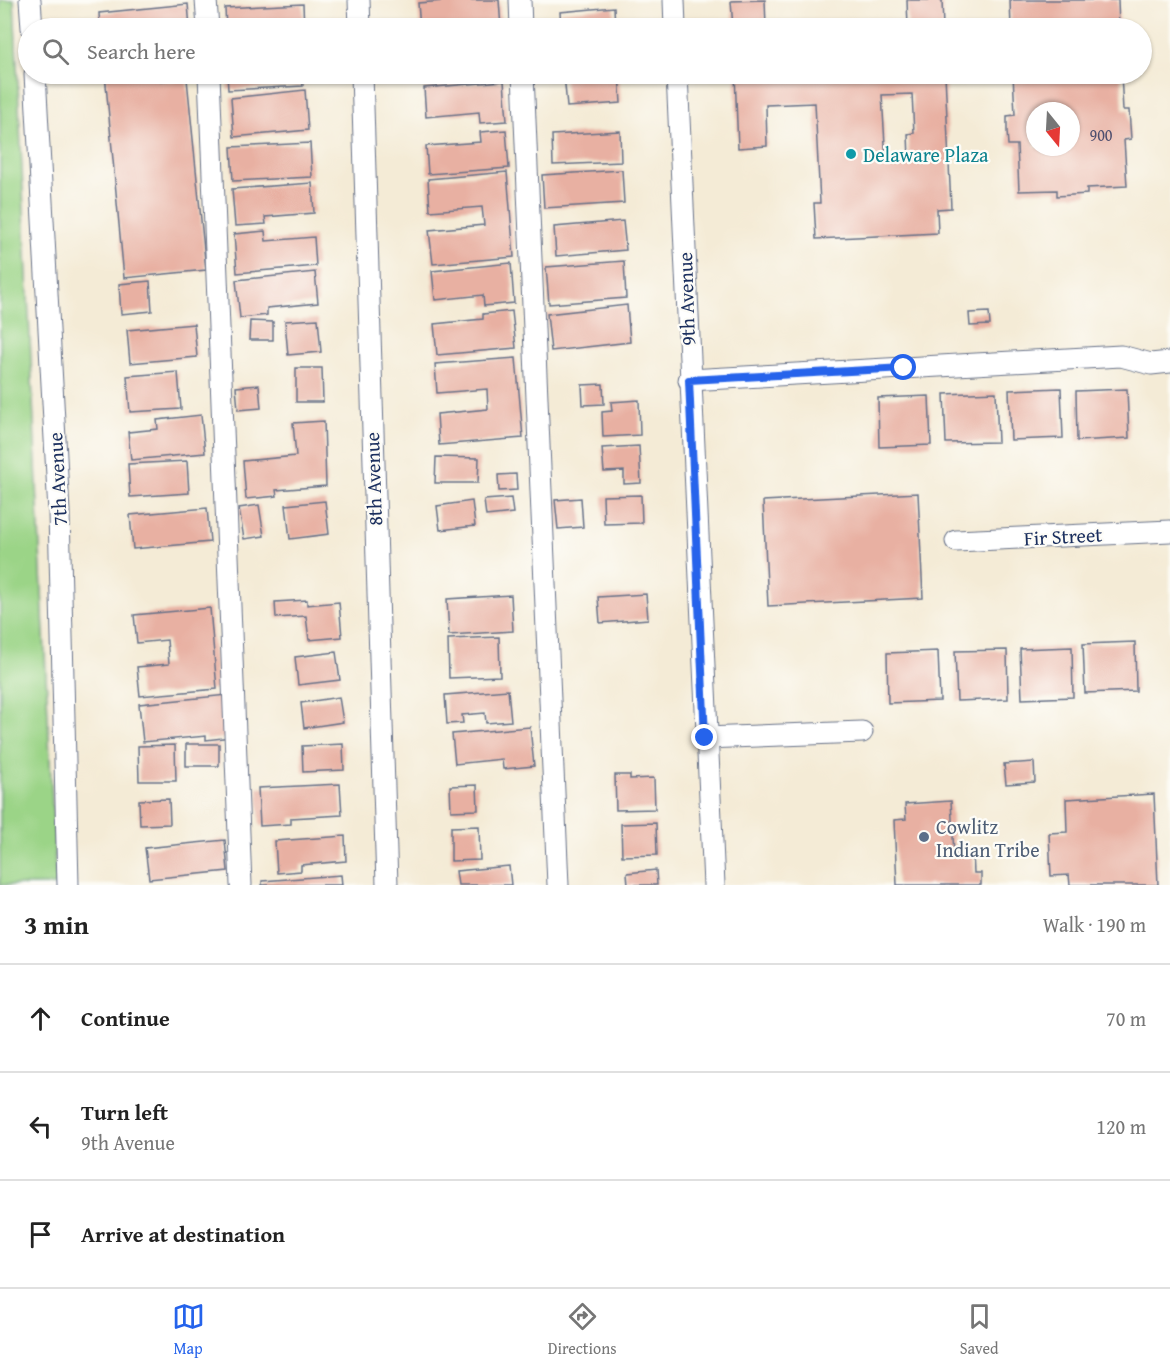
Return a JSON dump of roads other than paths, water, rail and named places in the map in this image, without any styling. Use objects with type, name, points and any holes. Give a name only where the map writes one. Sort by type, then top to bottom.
[{"type":"street","points":[[30,0],[31,18]]},
{"type":"street","points":[[206,0],[207,18]]},
{"type":"street","points":[[360,0],[360,18]]},
{"type":"street","points":[[520,0],[521,18]]},
{"type":"street","points":[[674,0],[675,18]]},
{"type":"street","name":"7th Avenue","points":[[35,84],[59,512],[68,885]]},
{"type":"street","points":[[209,84],[241,885]]},
{"type":"street","name":"8th Avenue","points":[[362,84],[387,885]]},
{"type":"street","points":[[523,84],[558,885]]},
{"type":"street","name":"9th Avenue","points":[[676,84],[705,738],[714,885]]},
{"type":"street","points":[[689,380],[1121,356],[1151,364],[1170,363]]},
{"type":"street","name":"Fir Street","points":[[956,541],[1168,531]]},
{"type":"street","points":[[705,738],[862,732]]},
{"type":"place","name":"Delaware Plaza","points":[[851,154]]},
{"type":"place","name":"Cowlitz Indian Tribe","points":[[924,837]]}]
